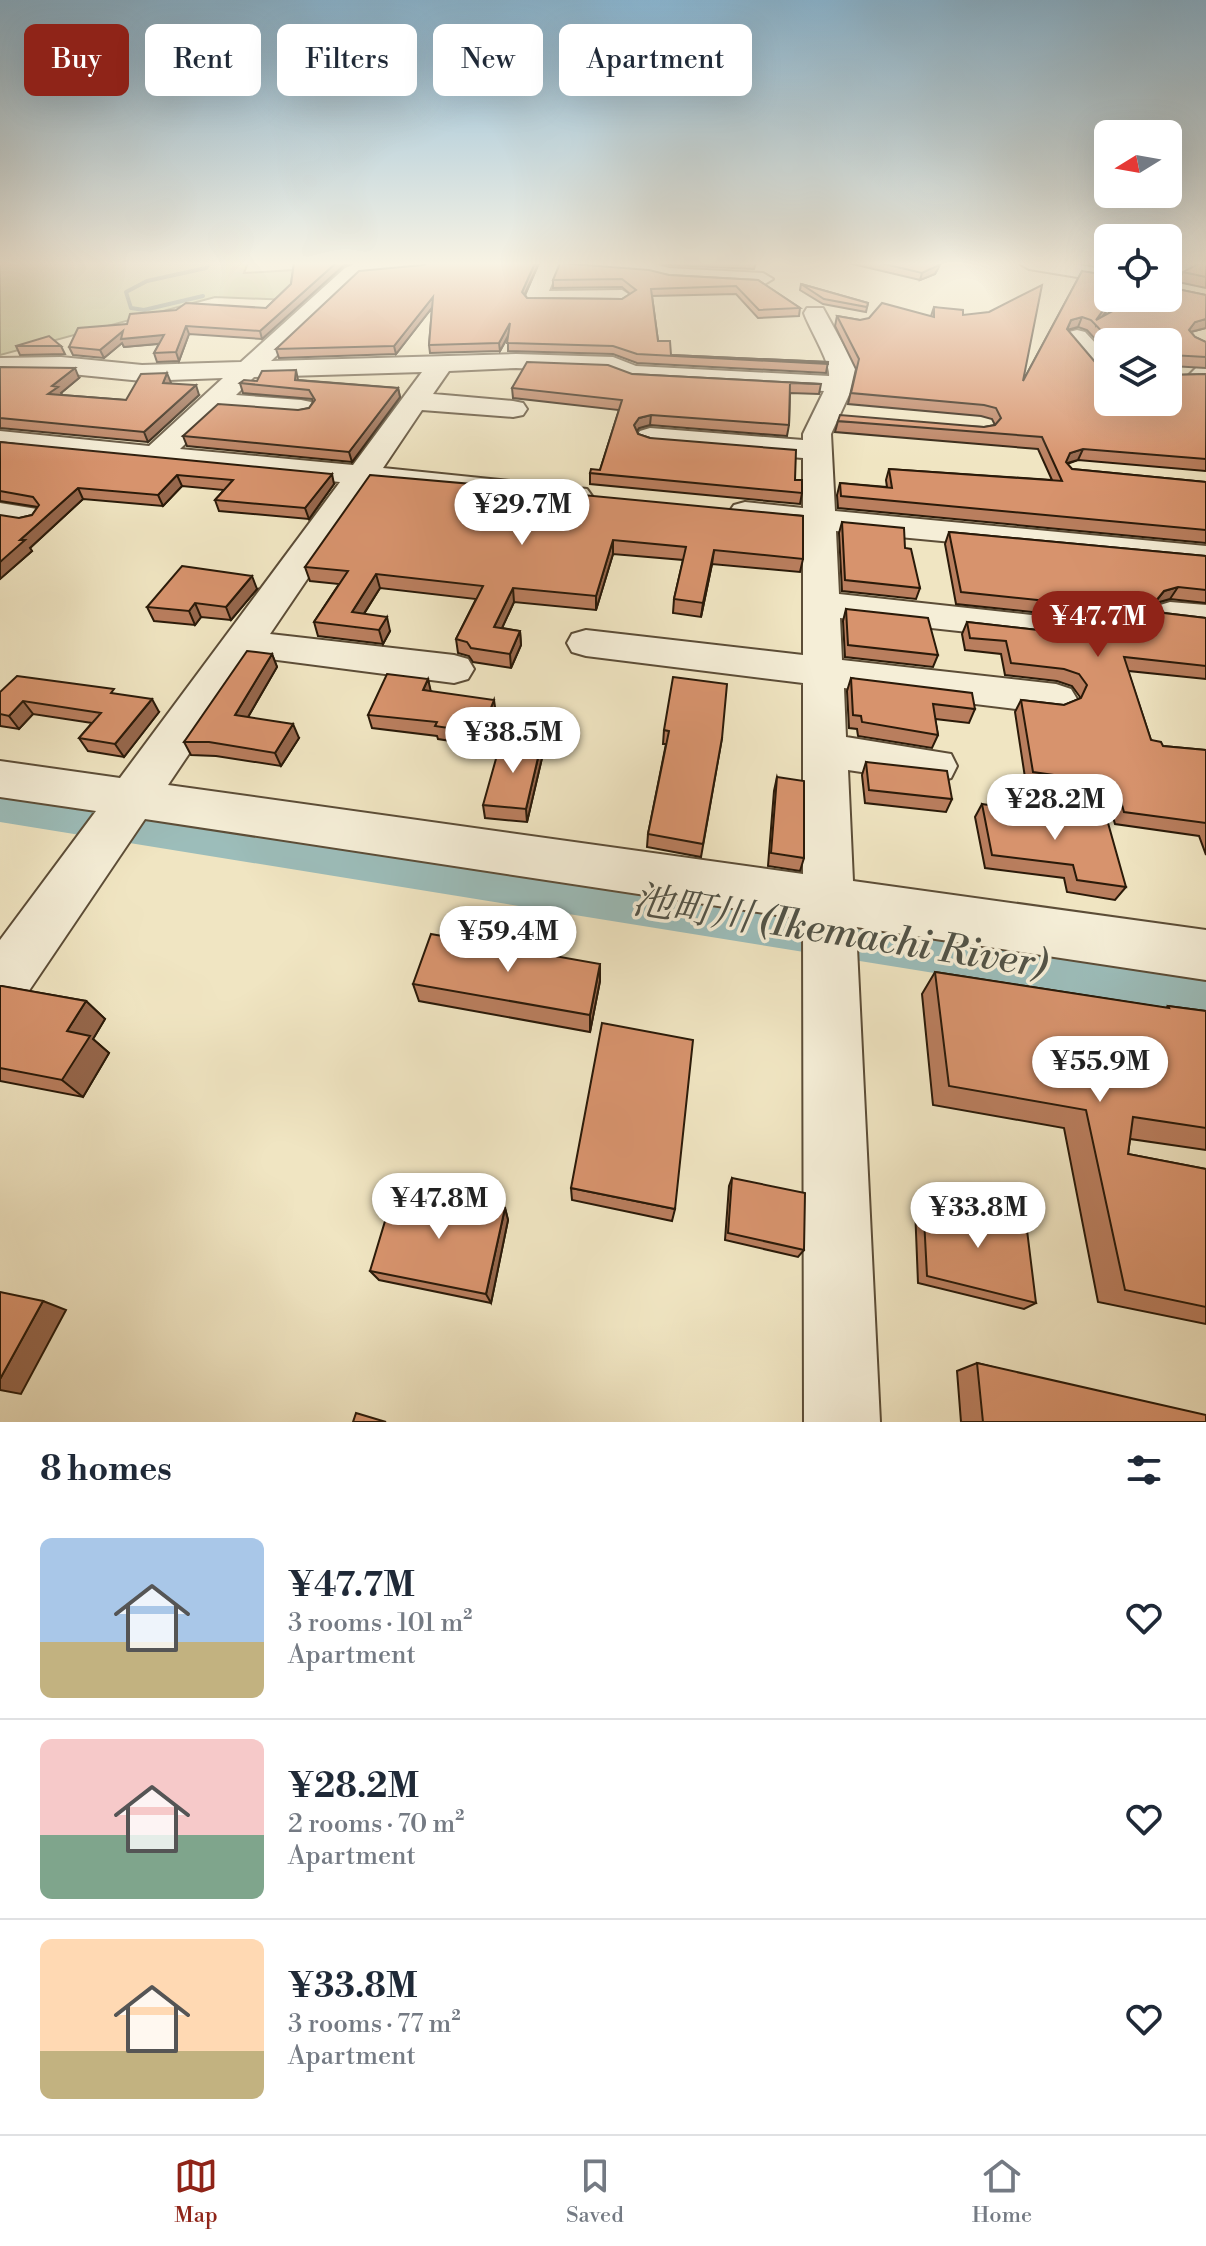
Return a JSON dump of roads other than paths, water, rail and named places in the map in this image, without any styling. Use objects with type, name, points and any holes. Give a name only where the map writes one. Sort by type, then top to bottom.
[{"type":"street","points":[[158,453],[290,329]]},
{"type":"street","points":[[819,329],[843,368],[835,398],[817,434],[842,1422]]},
{"type":"street","points":[[1077,337],[1094,357]]},
{"type":"street","points":[[0,366],[61,365],[142,373],[442,362],[524,350],[613,365],[632,373],[835,398],[862,407]]},
{"type":"street","points":[[0,985],[442,362]]},
{"type":"street","points":[[1077,383],[1094,383]]},
{"type":"street","points":[[214,401],[301,408]]},
{"type":"street","points":[[414,401],[513,409]]},
{"type":"street","points":[[650,437],[817,450]]},
{"type":"street","points":[[0,440],[158,453],[352,488],[458,512]]},
{"type":"street","points":[[352,488],[507,489],[599,498]]},
{"type":"street","points":[[507,489],[496,519],[562,524]]},
{"type":"street","points":[[710,508],[1206,556]]},
{"type":"street","points":[[822,604],[1040,628]]},
{"type":"street","points":[[242,643],[454,669]]},
{"type":"street","points":[[586,643],[1056,699]]},
{"type":"street","points":[[824,750],[935,766]]},
{"type":"street","points":[[0,779],[1206,955]]},
{"type":"waterway","name":"池町川 (Ikemachi River)","points":[[0,801],[1206,987]]}]
